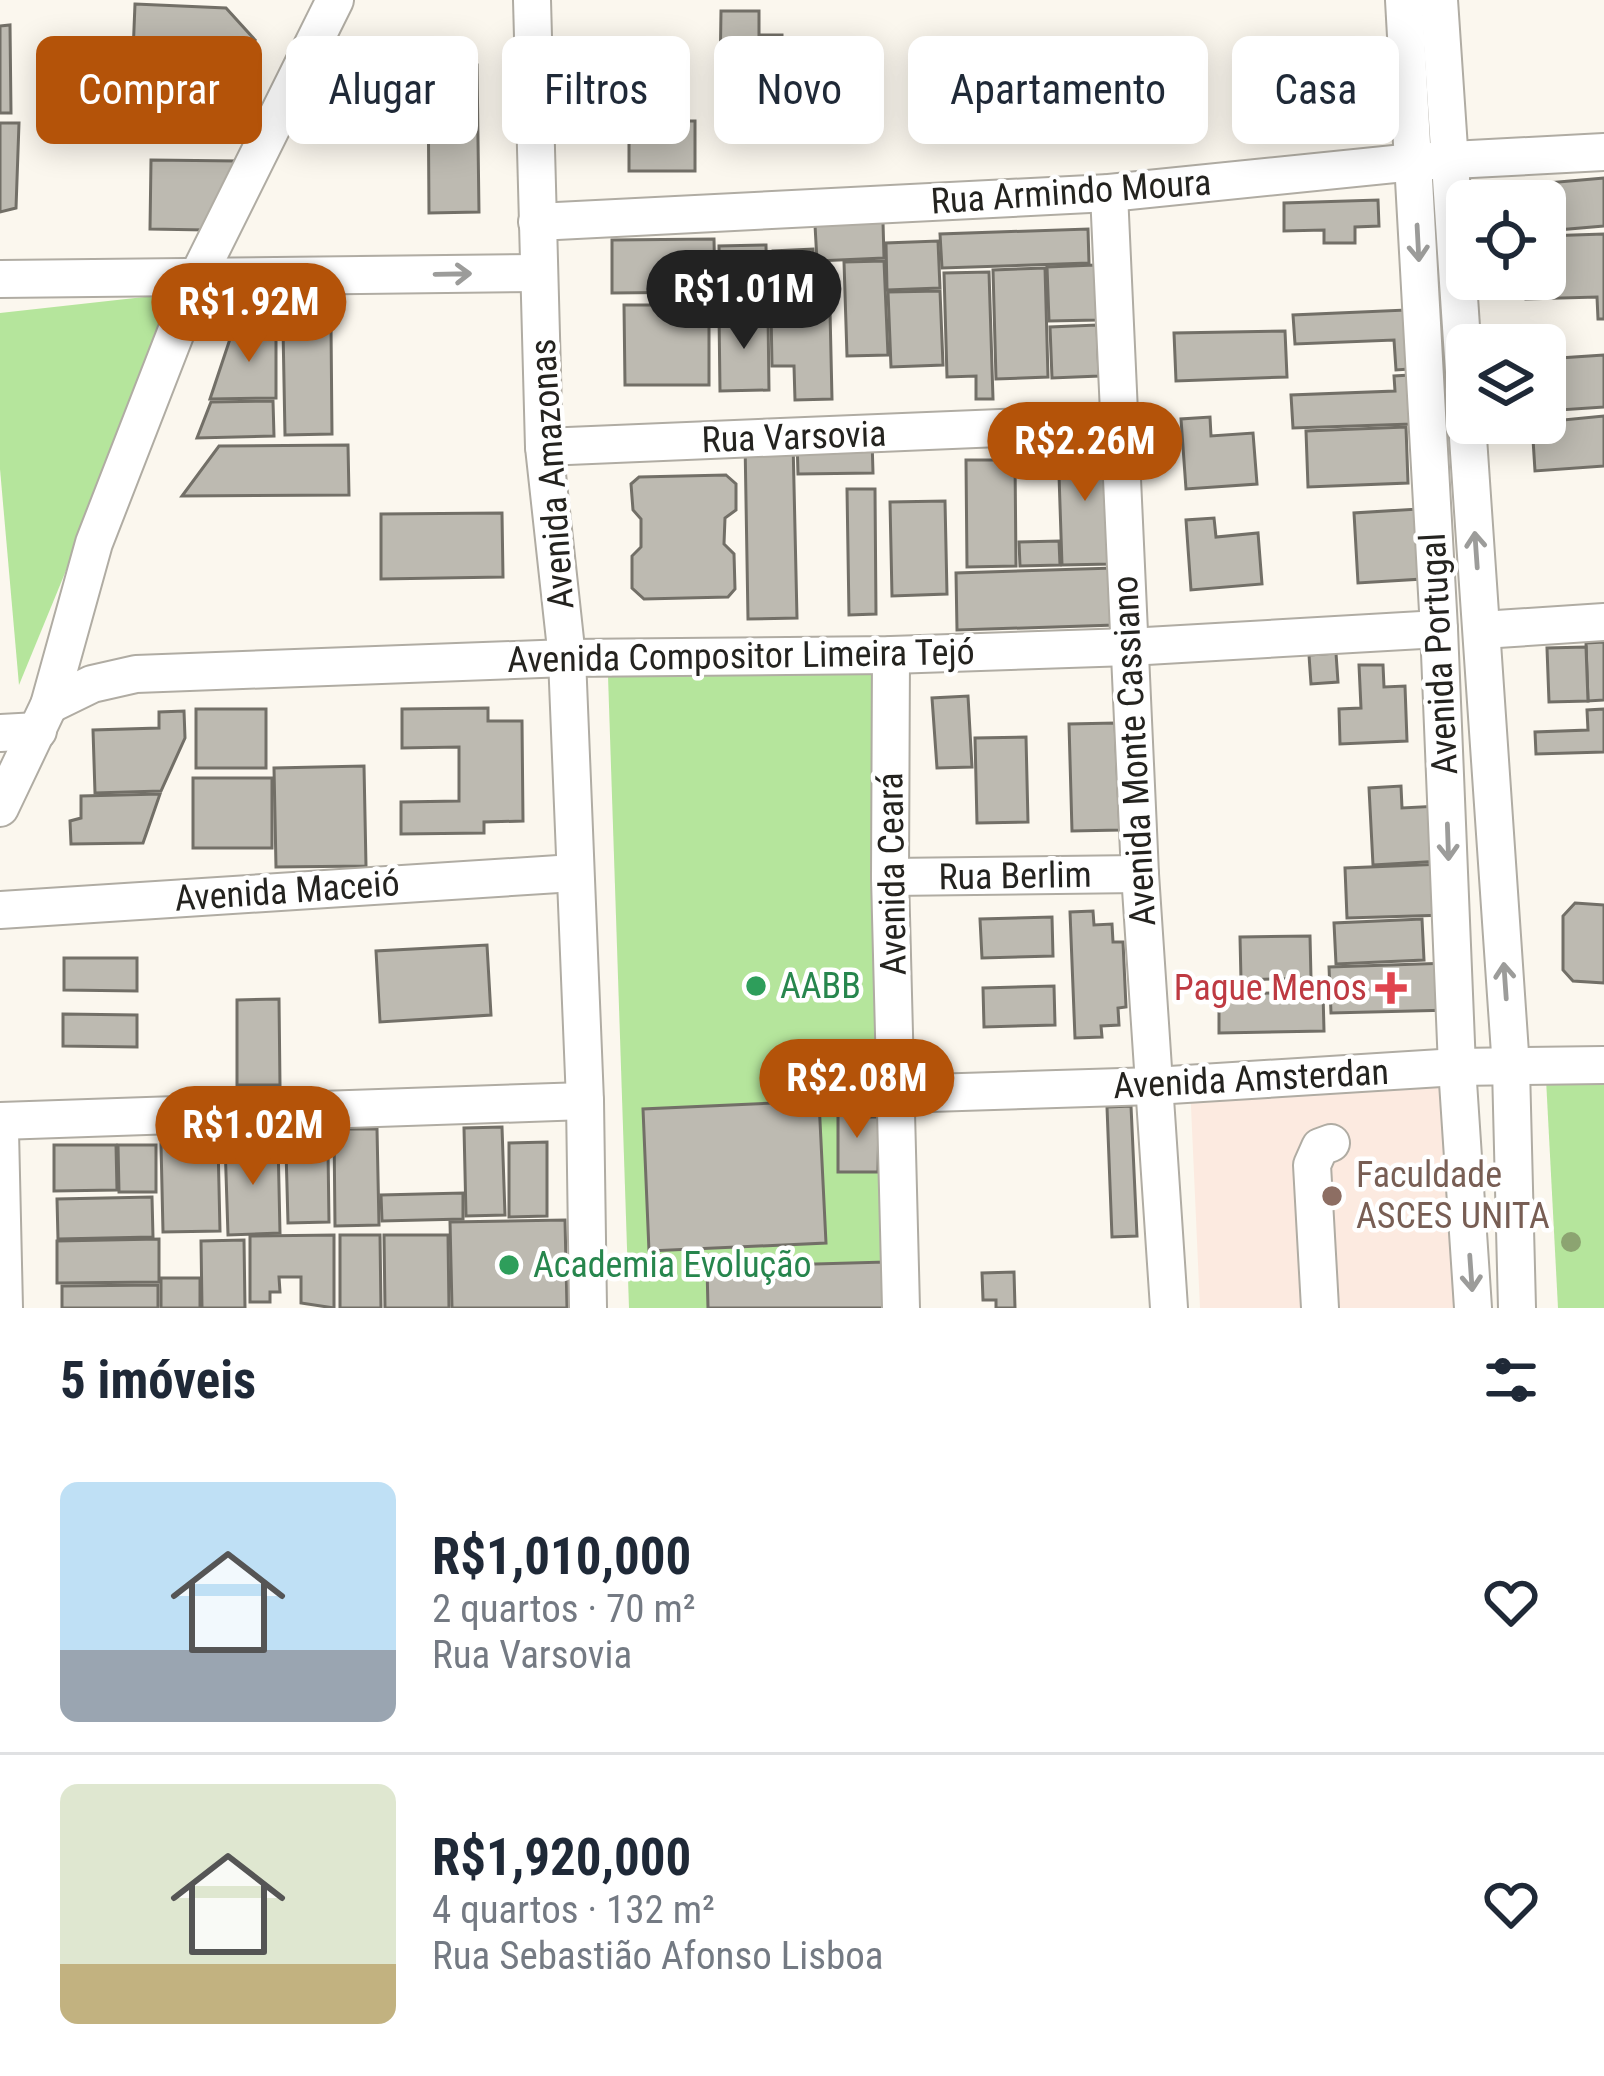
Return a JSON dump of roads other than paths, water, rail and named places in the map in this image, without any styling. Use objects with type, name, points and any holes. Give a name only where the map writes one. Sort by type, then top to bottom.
[{"type":"street","points":[[0,808],[44,718],[94,543],[197,278],[335,0]]},
{"type":"street","name":"Avenida Amazonas","points":[[532,0],[544,447],[567,658],[585,1101],[588,1308]]},
{"type":"street","name":"Avenida Portugal","points":[[1404,0],[1454,324]]},
{"type":"street","name":"Avenida Portugal","points":[[1439,0],[1432,161],[1439,629],[1457,1067],[1473,1308]]},
{"type":"street","name":"Rua Armindo Moura","points":[[536,222],[1109,194],[1432,161],[1604,152]]},
{"type":"street","name":"Avenida Monte Cassiano","points":[[1109,194],[1140,874],[1169,1308]]},
{"type":"street","points":[[0,279],[539,273]]},
{"type":"street","name":"Rua Varsovia","points":[[544,447],[1117,423]]},
{"type":"street","name":"Avenida Portugal","points":[[1469,444],[1511,1068],[1517,1308]]},
{"type":"street","points":[[1482,630],[1604,622]]},
{"type":"street","name":"Avenida Compositor Limeira Tejó","points":[[0,733],[44,718],[92,684],[136,674],[567,658],[1129,647],[1439,629]]},
{"type":"street","name":"Avenida Ceará","points":[[891,655],[890,878],[901,1308]]},
{"type":"street","name":"Avenida Maceió","points":[[0,910],[574,872]]},
{"type":"street","name":"Rua Berlim","points":[[890,878],[1140,874]]},
{"type":"street","name":"Avenida Amsterdan","points":[[898,1094],[1154,1087],[1457,1067],[1604,1065]]},
{"type":"street","points":[[0,1121],[585,1101]]},
{"type":"street","points":[[0,1131],[4,1308]]},
{"type":"street","points":[[1320,1308],[1312,1165],[1320,1147],[1331,1143]]},
{"type":"place","name":"AABB","points":[[756,986]]},
{"type":"place","name":"Pague Menos","points":[[1391,988]]},
{"type":"place","name":"Faculdade ASCES UNITA","points":[[1332,1196]]},
{"type":"place","name":"Academia Evolução","points":[[509,1265]]}]
